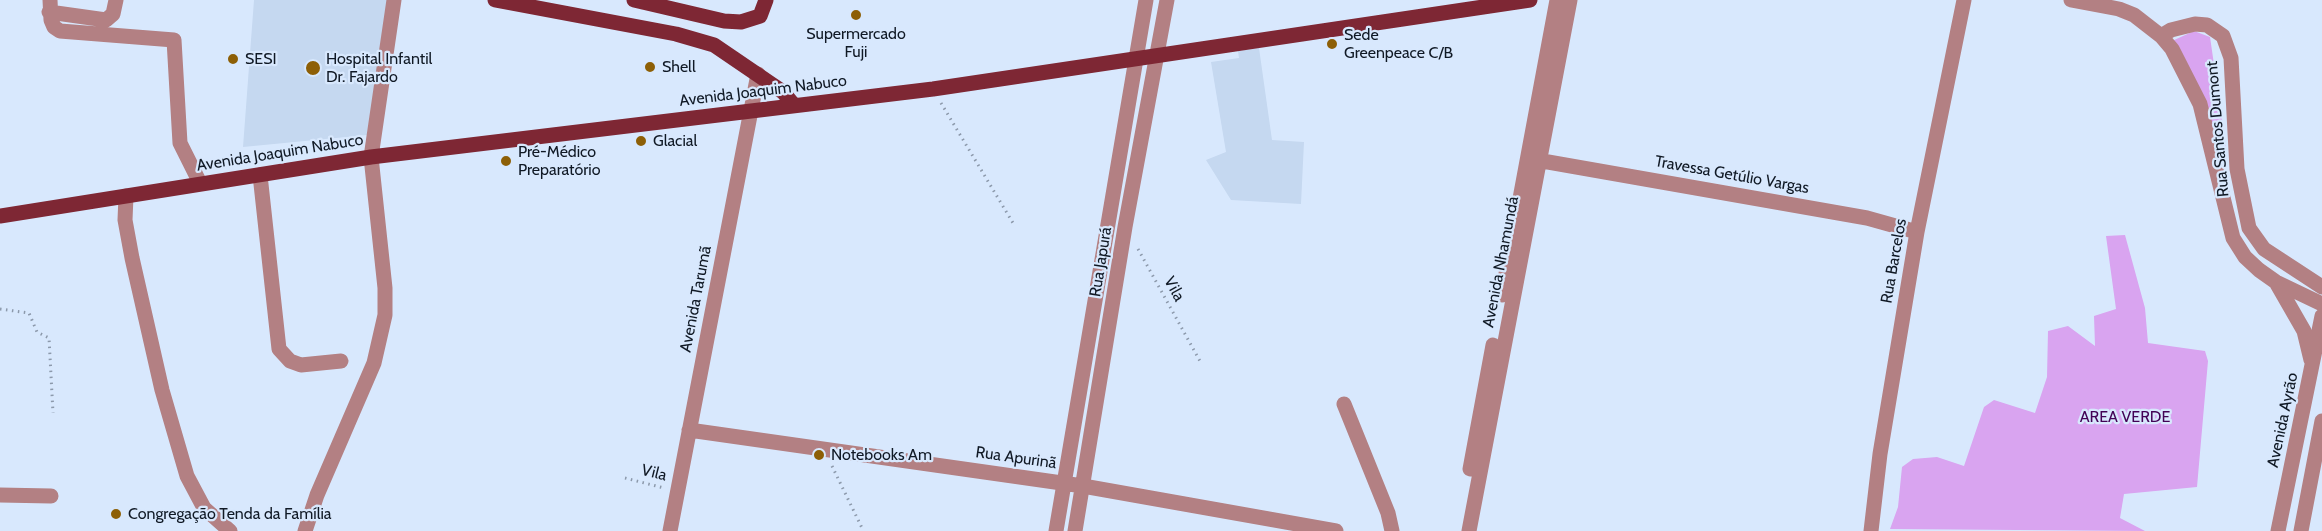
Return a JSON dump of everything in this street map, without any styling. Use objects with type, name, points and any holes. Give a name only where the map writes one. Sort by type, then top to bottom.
[{"type":"main road","points":[[495,0],[676,34],[714,45],[783,92],[793,104]]},
{"type":"main road","points":[[634,0],[724,21],[750,21],[760,16],[766,0]]},
{"type":"main road","name":"Avenida Joaquim Nabuco","points":[[0,216],[371,157],[793,104],[933,89],[1530,0]]},
{"type":"street","points":[[116,0],[113,14],[106,20],[49,6],[54,27],[60,31],[174,40],[180,143],[200,183]]},
{"type":"street","points":[[305,531],[317,495],[374,363],[381,336],[385,288],[371,157],[394,0]]},
{"type":"street","name":"Rua Japurá","points":[[1056,531],[1146,0]]},
{"type":"street","name":"Rua Japurá","points":[[1075,531],[1125,227],[1159,54],[1167,0]]},
{"type":"street","name":"Avenida Nhamundá","points":[[1469,531],[1534,160],[1557,0]]},
{"type":"street","name":"Avenida Nhamundá","points":[[1459,531],[1534,160],[1570,0]]},
{"type":"street","name":"Rua Barcelos","points":[[1871,531],[1880,454],[1917,232],[1964,0]]},
{"type":"street","name":"Rua Santos Dumont","points":[[2071,0],[2119,9],[2147,23],[2161,36],[2182,64],[2200,104],[2233,238],[2245,257],[2276,282],[2322,304]]},
{"type":"street","name":"Rua Santos Dumont","points":[[2161,36],[2178,28],[2195,24],[2207,25],[2223,36],[2231,58],[2237,169],[2249,228],[2264,249],[2322,287]]},
{"type":"street","name":"Avenida Tarumã","points":[[670,531],[758,74]]},
{"type":"street","name":"Travessa Getúlio Vargas","points":[[1534,160],[1867,218],[1917,232]]},
{"type":"street","points":[[260,175],[279,349],[290,361],[301,365],[341,361]]},
{"type":"street","points":[[126,196],[125,219],[132,258],[162,390],[188,476],[204,508],[230,531]]},
{"type":"street","points":[[2276,282],[2304,331],[2312,368]]},
{"type":"street","name":"Avenida Ayrão","points":[[2278,531],[2322,316]]},
{"type":"street","points":[[1344,404],[1388,513],[1392,531]]},
{"type":"street","points":[[2301,531],[2322,421]]},
{"type":"street","name":"Rua Apurinã","points":[[689,430],[1064,483],[1336,531]]},
{"type":"street","points":[[0,495],[51,496]]},
{"type":"path","points":[[933,89],[1013,222]]},
{"type":"path","name":"Vila","points":[[1125,227],[1201,363]]},
{"type":"path","points":[[0,309],[29,313],[37,332],[49,338],[53,413]]},
{"type":"path","points":[[825,450],[862,528]]},
{"type":"path","name":"Vila","points":[[625,478],[678,492]]},
{"type":"shaded area","name":"Hospital Infantil Dr. Fajardo","points":[[254,0],[389,0],[367,135],[243,147]]},
{"type":"shaded area","points":[[1259,48],[1272,140],[1304,142],[1301,204],[1231,200],[1206,160],[1226,152],[1211,62],[1239,58],[1238,51]]},
{"type":"green space","points":[[2194,31],[2210,37],[2226,147],[2214,134],[2172,41]]},
{"type":"green space","name":"AREA VERDE","points":[[2125,235],[2145,308],[2148,343],[2205,351],[2208,361],[2197,487],[2124,494],[2120,518],[2145,531],[1890,529],[1898,507],[1902,467],[1913,459],[1937,457],[1964,466],[1984,407],[1994,400],[2035,413],[2047,377],[2048,331],[2068,326],[2095,346],[2094,316],[2116,309],[2106,236]]},
{"type":"place","name":"Supermercado Fuji","points":[[856,15]]},
{"type":"place","name":"Sede Greenpeace C/B","points":[[1332,44]]},
{"type":"place","name":"SESI","points":[[233,59]]},
{"type":"place","name":"Shell","points":[[650,67]]},
{"type":"place","name":"Hospital Infantil Dr. Fajardo","points":[[313,68]]},
{"type":"place","name":"Glacial","points":[[641,141]]},
{"type":"place","name":"Pré-Médico Preparatório","points":[[506,161]]},
{"type":"place","name":"Notebooks Am","points":[[819,455]]},
{"type":"place","name":"Congregação Tenda da Família","points":[[116,514]]}]
